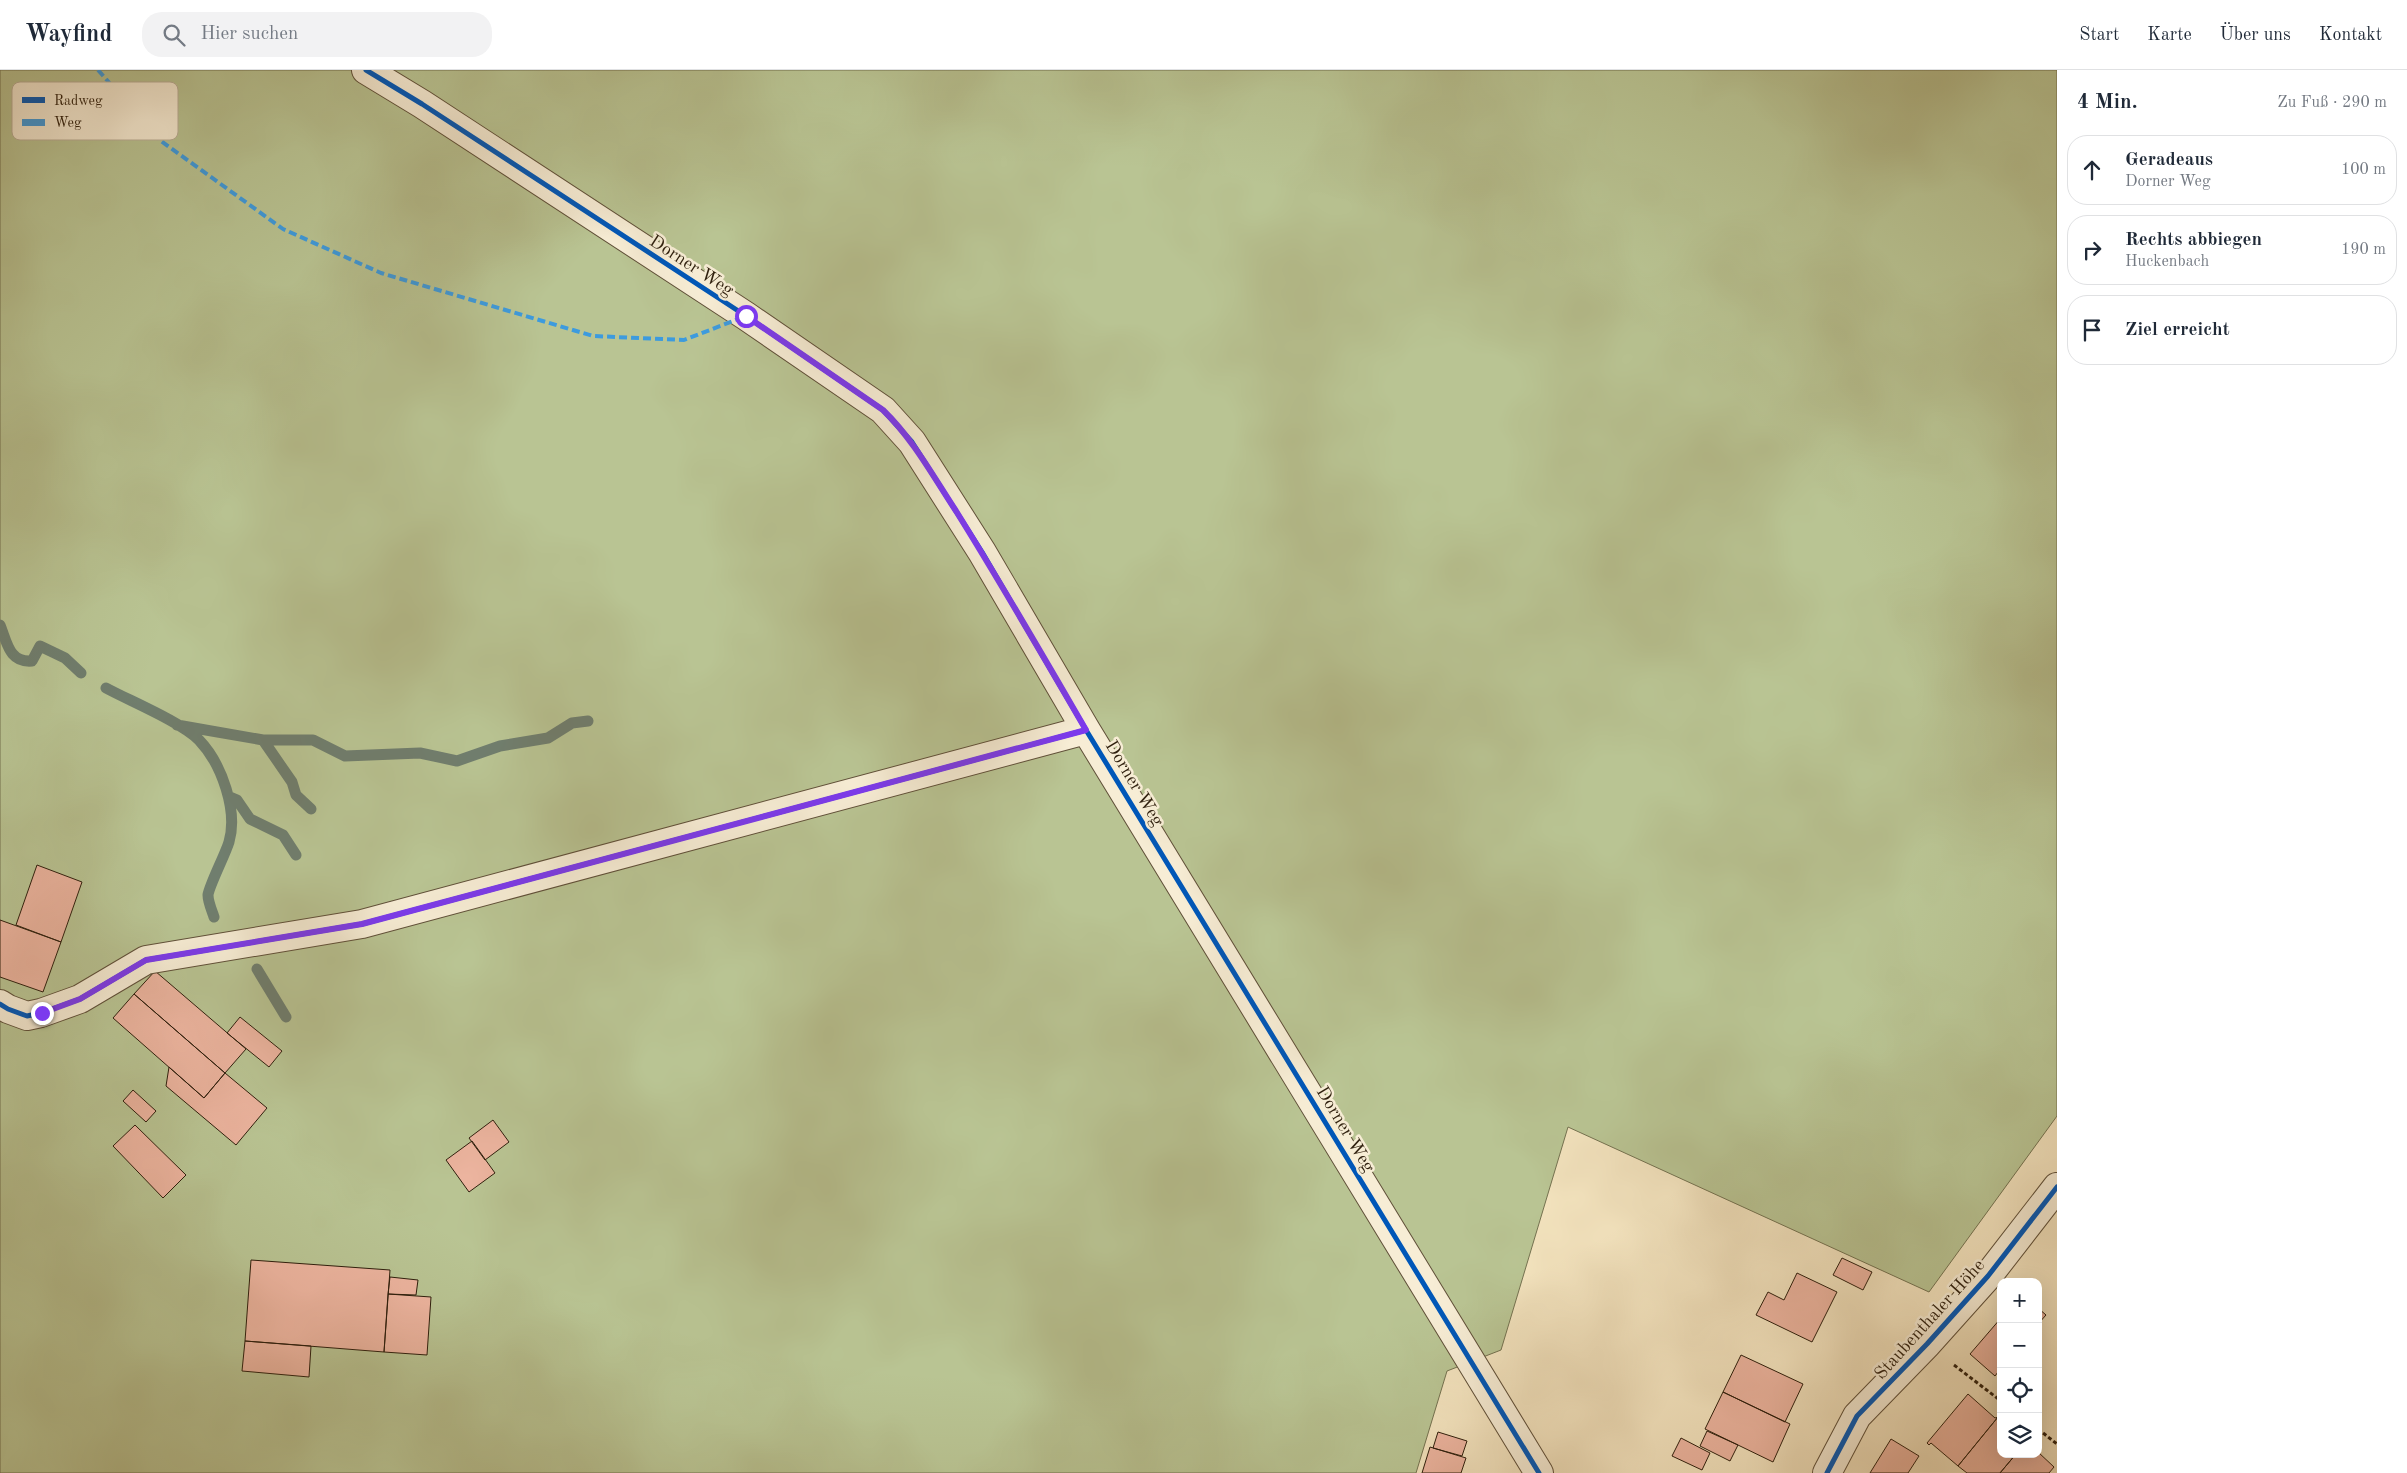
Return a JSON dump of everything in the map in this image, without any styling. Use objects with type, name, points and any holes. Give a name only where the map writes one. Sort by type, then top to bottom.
[{"type":"street","name":"Dorner Weg","points":[[366,70],[422,104],[696,284],[883,410],[903,430],[982,552],[1086,730],[1539,1473]]},
{"type":"street","points":[[0,1004],[27,1016],[42,1013],[80,999],[146,960],[362,924],[1086,730]]},
{"type":"street","name":"Staubenthaler Höhe","points":[[1827,1473],[1857,1416],[1927,1344],[1988,1276],[2057,1187]]},
{"type":"path","points":[[1927,1344],[1997,1398]]},
{"type":"path","points":[[2042,1432],[2057,1444]]},
{"type":"green space","points":[[0,70],[2057,70],[2057,1116],[1929,1292],[1568,1127],[1501,1350],[1447,1371],[1416,1473],[0,1473]]},
{"type":"building","points":[[37,865],[82,882],[61,942],[16,925]]},
{"type":"building","points":[[0,920],[61,942],[43,992],[0,977]]},
{"type":"building","points":[[155,971],[246,1049],[225,1073],[134,994]]},
{"type":"building","points":[[134,994],[225,1073],[204,1098],[113,1018]]},
{"type":"building","points":[[240,1017],[282,1051],[269,1067],[227,1033]]},
{"type":"building","points":[[169,1067],[204,1098],[225,1073],[267,1108],[236,1145],[166,1086]]},
{"type":"building","points":[[133,1090],[156,1111],[146,1122],[123,1101]]},
{"type":"building","points":[[493,1120],[509,1142],[485,1160],[469,1138]]},
{"type":"building","points":[[135,1125],[186,1175],[163,1198],[113,1146]]},
{"type":"building","points":[[472,1141],[495,1173],[469,1192],[446,1160]]},
{"type":"building","points":[[1842,1258],[1872,1272],[1863,1290],[1833,1275]]},
{"type":"building","points":[[251,1260],[390,1270],[384,1352],[245,1341]]},
{"type":"building","points":[[1797,1273],[1837,1292],[1812,1342],[1756,1315],[1768,1292],[1784,1300]]},
{"type":"building","points":[[390,1277],[418,1280],[416,1295],[388,1294]]},
{"type":"building","points":[[388,1294],[431,1297],[427,1355],[384,1352]]},
{"type":"building","points":[[2042,1312],[2046,1315],[2042,1320]]},
{"type":"building","points":[[1997,1323],[1997,1373],[1995,1376],[1970,1354]]},
{"type":"building","points":[[245,1341],[311,1346],[309,1377],[242,1371]]},
{"type":"building","points":[[1741,1355],[1803,1384],[1785,1422],[1723,1392]]},
{"type":"building","points":[[1723,1392],[1790,1424],[1773,1462],[1705,1429]]},
{"type":"building","points":[[1968,1394],[1995,1418],[1997,1417],[1958,1466],[1931,1443],[1929,1445],[1927,1443]]},
{"type":"building","points":[[1997,1418],[1997,1458],[2013,1458],[2000,1473],[1967,1473],[1958,1466]]},
{"type":"building","points":[[1707,1431],[1738,1445],[1730,1461],[1700,1446]]},
{"type":"building","points":[[1438,1432],[1467,1441],[1462,1456],[1433,1448]]},
{"type":"building","points":[[1681,1438],[1710,1453],[1702,1470],[1672,1456]]},
{"type":"building","points":[[1891,1439],[1919,1456],[1908,1473],[1870,1473]]},
{"type":"building","points":[[1430,1447],[1466,1458],[1461,1473],[1422,1473]]},
{"type":"building","points":[[2042,1456],[2054,1467],[2049,1473],[2000,1473],[2013,1458],[2042,1458]]},
{"type":"waterway","points":[[0,625],[10,650],[18,659],[32,661],[40,646],[65,658],[81,673]]},
{"type":"waterway","points":[[106,688],[168,719],[191,733],[199,740],[215,762],[230,802],[231,830],[229,842],[208,895],[214,917]]},
{"type":"waterway","points":[[177,725],[263,740],[313,740],[345,756],[420,753],[457,761],[500,746],[548,738],[572,723],[588,721]]},
{"type":"waterway","points":[[263,740],[292,782],[296,795],[311,809]]},
{"type":"waterway","points":[[230,797],[237,800],[250,819],[283,835],[296,855]]},
{"type":"waterway","points":[[257,969],[286,1017]]},
{"type":"marked path","points":[[98,70],[109,82]]},
{"type":"marked path","points":[[160,140],[283,229],[381,273],[593,336],[684,340],[746,316]]},
{"type":"cycle path","points":[[366,70],[422,104],[746,316],[883,410],[912,442],[982,552],[1086,730],[1539,1473]]},
{"type":"cycle path","points":[[0,1004],[27,1016],[41,1013],[80,999],[146,960],[362,924],[1086,730]]},
{"type":"cycle path","points":[[1827,1473],[1857,1416],[1927,1344],[1988,1276],[2057,1187]]},
{"type":"route","points":[[42,1013],[80,999],[146,960],[362,924],[1086,730],[982,552],[912,442],[883,410],[746,316]]}]
